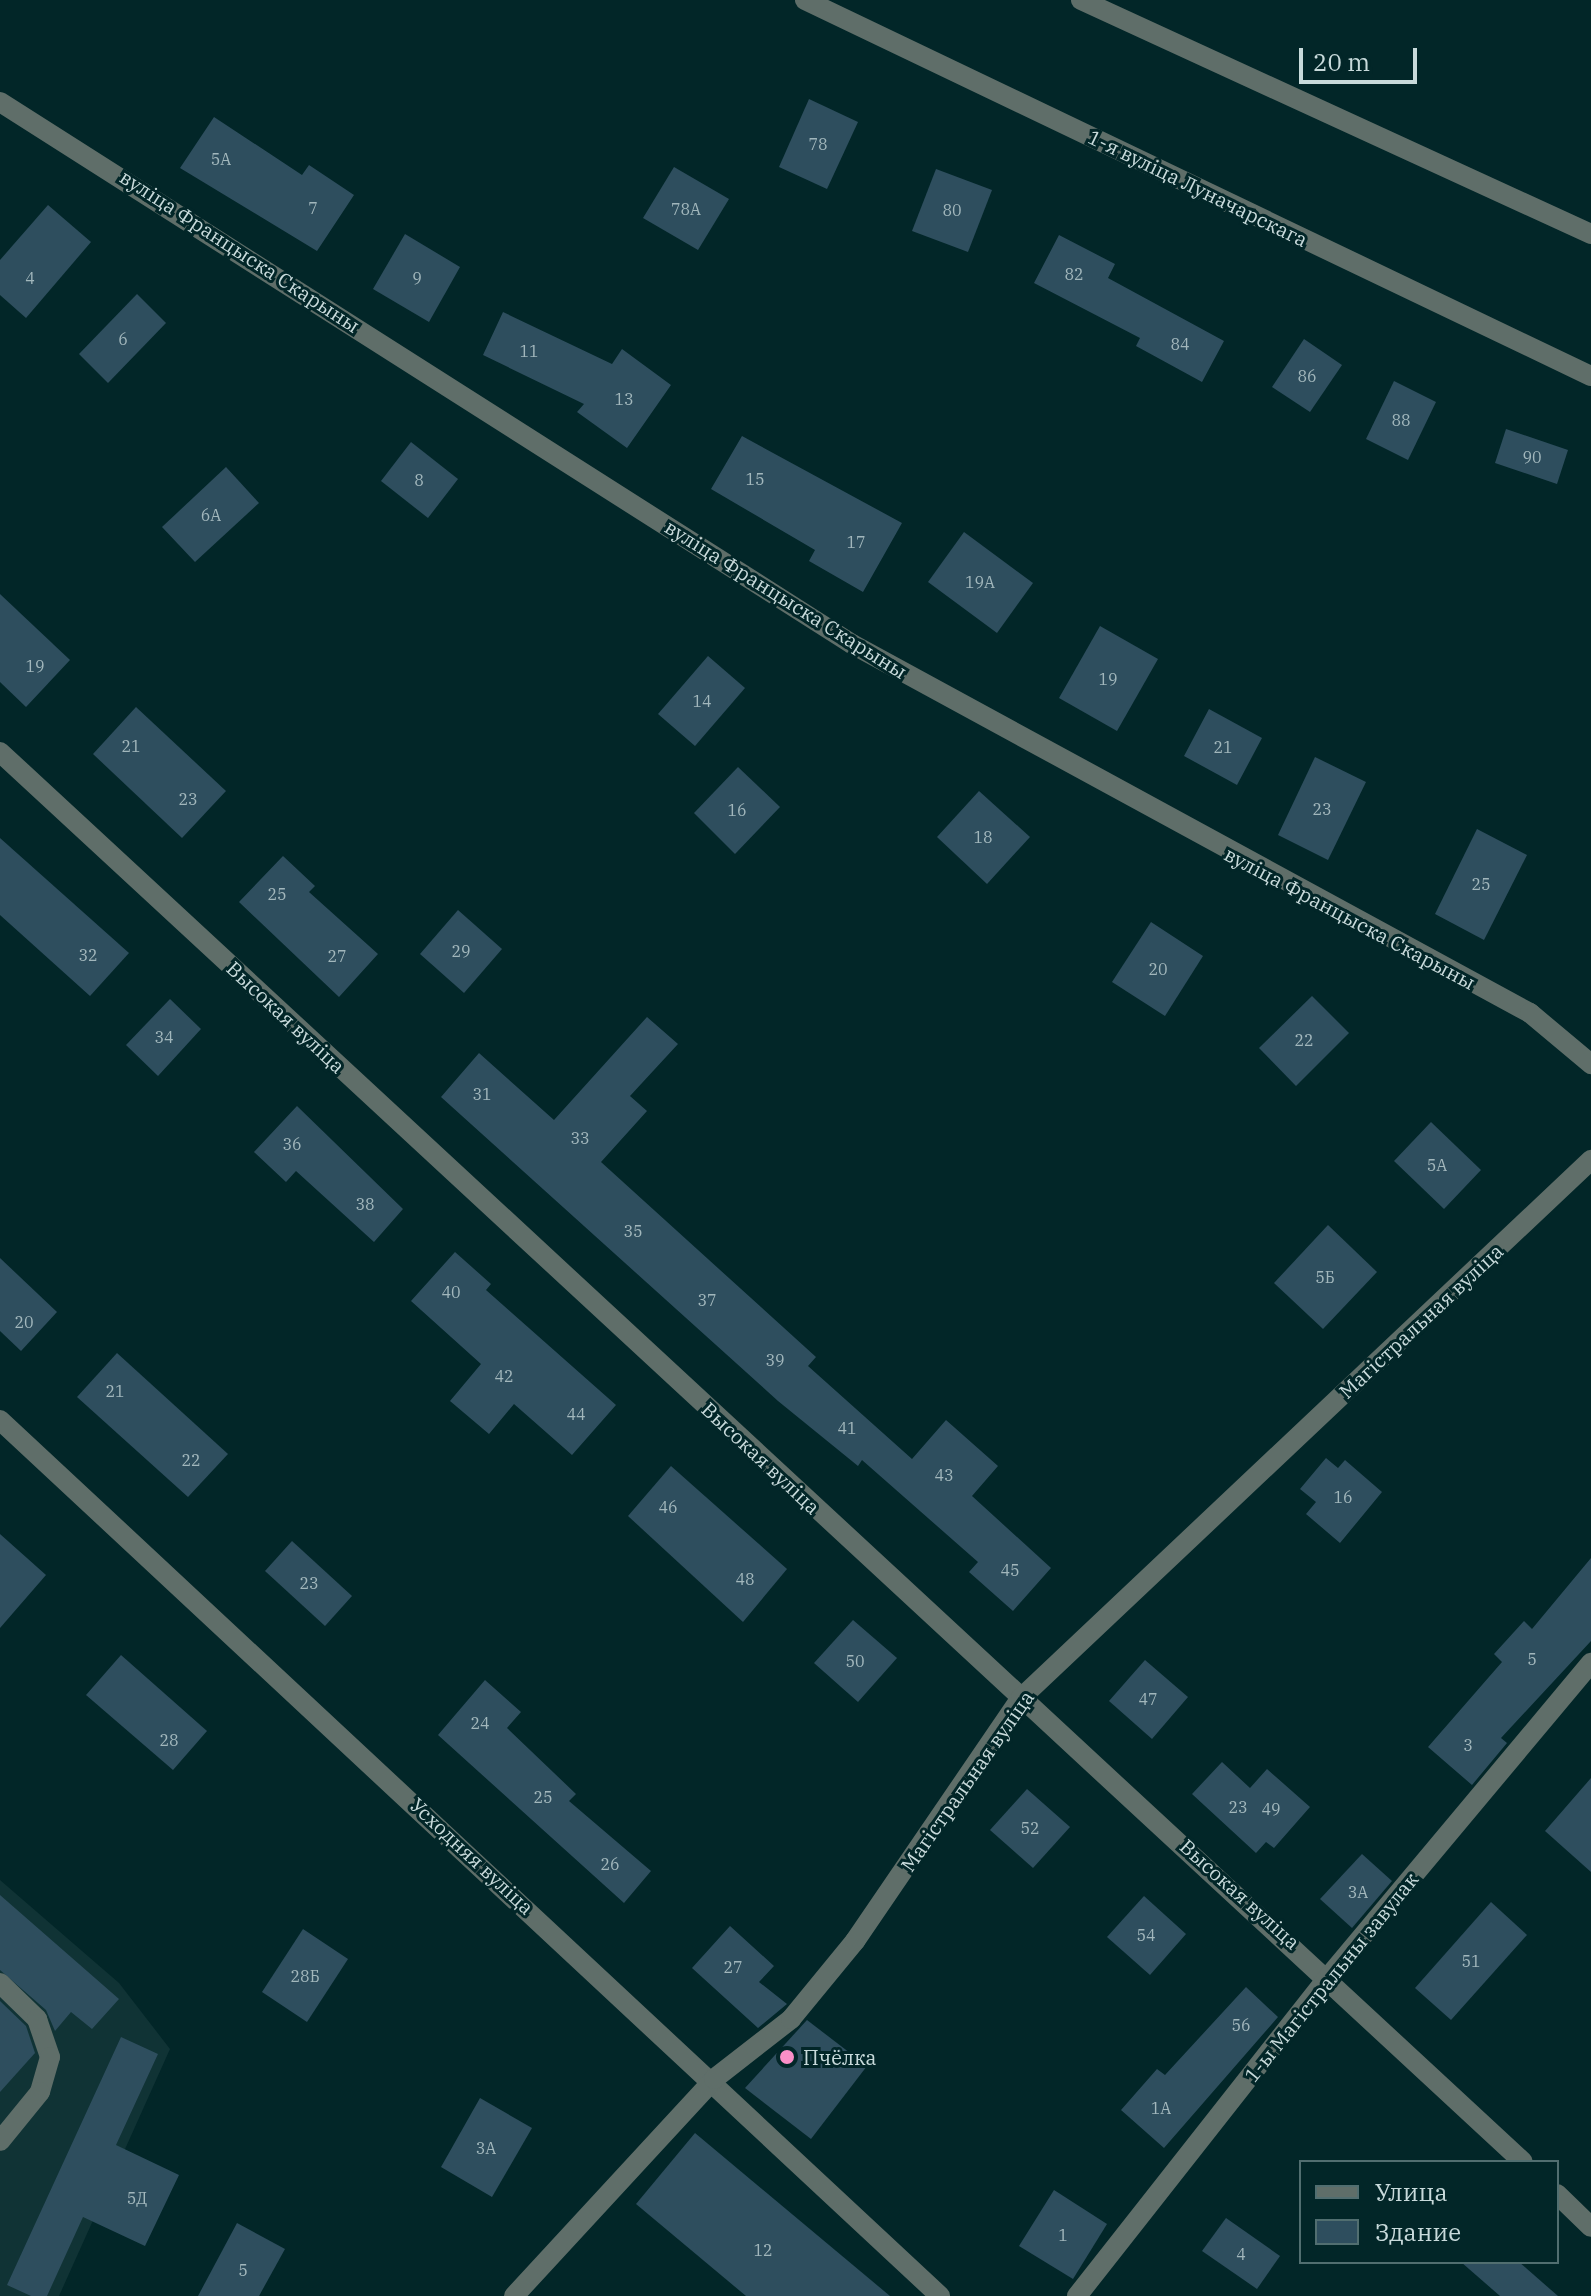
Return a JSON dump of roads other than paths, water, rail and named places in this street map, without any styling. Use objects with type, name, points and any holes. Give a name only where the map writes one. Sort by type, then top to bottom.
[{"type":"street","name":"1-я вуліца Луначарскага","points":[[805,0],[1591,376]]},
{"type":"street","points":[[1081,0],[1591,234]]},
{"type":"street","name":"вуліца Францыска Скарыны","points":[[0,102],[852,644],[1530,1013],[1591,1064]]},
{"type":"street","name":"Высокая вуліца","points":[[0,752],[1021,1698],[1330,1975],[1521,2160]]},
{"type":"street","name":"Магістральная вуліца","points":[[514,2296],[714,2079],[791,2019],[855,1941],[1021,1698],[1591,1160]]},
{"type":"street","name":"Усходняя вуліца","points":[[0,1420],[714,2079],[940,2296]]},
{"type":"street","name":"1-ы Магістральны завулак","points":[[1077,2296],[1330,1975],[1591,1663]]},
{"type":"street","points":[[0,1983],[37,2019],[50,2057],[40,2092],[0,2141]]},
{"type":"street","points":[[1559,2196],[1591,2227]]},
{"type":"place","name":"Пчёлка","points":[[787,2057]]}]
